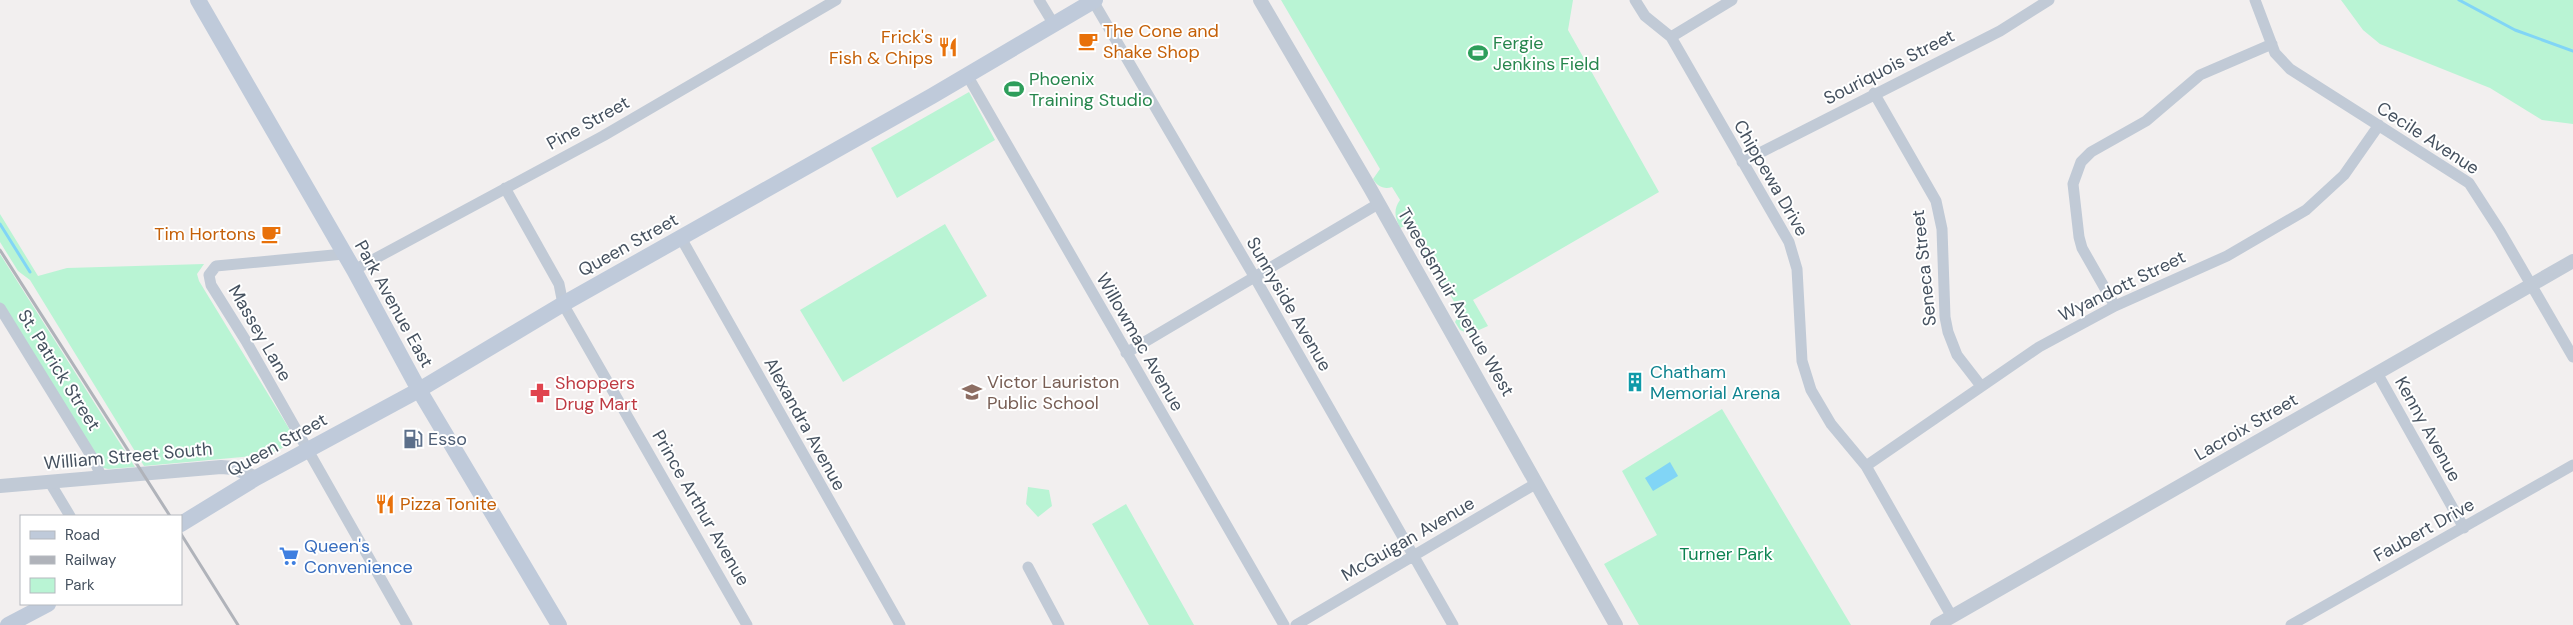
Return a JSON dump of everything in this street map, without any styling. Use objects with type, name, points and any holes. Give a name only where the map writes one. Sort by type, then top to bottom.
[{"type":"main road","name":"Park Avenue East","points":[[198,0],[354,270],[418,390],[559,625]]},
{"type":"main road","name":"Queen Street","points":[[182,523],[256,478],[418,390],[563,304],[967,75],[1094,0]]},
{"type":"main road","points":[[8,625],[46,605]]},
{"type":"street","name":"Pine Street","points":[[354,270],[603,136],[836,0]]},
{"type":"street","points":[[1040,0],[1053,23]]},
{"type":"street","name":"Sunnyside Avenue","points":[[1094,0],[1453,625]]},
{"type":"street","name":"Tweedsmuir Avenue West","points":[[1260,0],[1537,483],[1616,625]]},
{"type":"street","points":[[1635,0],[1645,16],[1671,37],[1732,0]]},
{"type":"street","name":"Souriquois Street","points":[[1742,162],[1874,93],[2000,31],[2049,0]]},
{"type":"street","name":"Cecile Avenue","points":[[2255,0],[2275,52],[2290,69],[2469,183],[2481,198],[2573,358]]},
{"type":"street","name":"Chippewa Drive","points":[[1671,37],[1789,242],[1797,269],[1802,361],[1811,390],[1832,424],[1866,466],[1952,617]]},
{"type":"street","points":[[2114,306],[2084,253],[2079,237],[2073,184],[2081,162],[2091,152],[2146,121],[2200,75],[2272,44]]},
{"type":"street","name":"Willowmac Avenue","points":[[967,75],[1284,625]]},
{"type":"street","name":"Seneca Street","points":[[1874,93],[1936,202],[1942,229],[1945,318],[1948,332],[1957,355],[1981,386]]},
{"type":"street","name":"Wyandott Street","points":[[1866,466],[2039,347],[2114,306],[2227,256],[2306,210],[2344,175],[2379,126]]},
{"type":"street","name":"Prince Arthur Avenue","points":[[505,188],[559,284],[563,304],[747,625]]},
{"type":"street","points":[[1126,352],[1378,204]]},
{"type":"street","name":"Alexandra Avenue","points":[[681,238],[900,625]]},
{"type":"street","name":"Massey Lane","points":[[308,451],[212,285],[209,275],[216,266],[344,254]]},
{"type":"street","name":"Lacroix Street","points":[[1937,625],[2573,261]]},
{"type":"street","name":"St. Patrick Street","points":[[0,308],[95,462],[100,476]]},
{"type":"street","name":"Kenny Avenue","points":[[2377,373],[2464,528]]},
{"type":"street","points":[[308,451],[407,625]]},
{"type":"street","name":"Faubert Drive","points":[[2291,625],[2573,465]]},
{"type":"street","name":"William Street South","points":[[0,486],[221,467],[234,468],[256,478]]},
{"type":"street","points":[[49,481],[69,515]]},
{"type":"street","name":"McGuigan Avenue","points":[[1296,625],[1537,483]]},
{"type":"street","points":[[1028,567],[1060,625]]},
{"type":"green space","points":[[1281,0],[1573,0],[1568,30],[1659,192],[1473,300],[1488,326],[1470,334],[1460,330],[1455,322],[1460,312],[1409,224],[1400,228],[1396,207],[1400,200],[1392,187],[1381,187],[1373,179],[1380,169]]},
{"type":"green space","points":[[2341,0],[2573,0],[2573,124],[2542,120],[2490,88],[2380,44],[2363,30]]},
{"type":"green space","points":[[969,92],[995,140],[897,198],[871,148]]},
{"type":"green space","points":[[0,214],[38,276],[67,268],[204,264],[197,274],[199,281],[293,435],[288,443],[277,451],[263,455],[144,466],[30,280],[18,271],[0,242]]},
{"type":"green space","points":[[945,224],[987,296],[843,382],[800,310]]},
{"type":"green space","points":[[0,254],[135,467],[108,469],[100,467],[0,312]]},
{"type":"green space","name":"Turner Park","points":[[1722,409],[1851,625],[1639,625],[1604,564],[1657,535],[1622,471]]},
{"type":"green space","points":[[1028,487],[1049,490],[1052,506],[1038,517],[1026,504]]},
{"type":"green space","points":[[1126,504],[1194,625],[1149,625],[1092,524]]},
{"type":"water","points":[[1670,462],[1678,476],[1653,491],[1645,478]]},
{"type":"waterway","points":[[2459,0],[2515,30],[2573,51]]},
{"type":"waterway","points":[[0,224],[30,272]]},
{"type":"railway","points":[[0,250],[169,515]]},
{"type":"railway","points":[[182,536],[238,625]]},
{"type":"place","name":"The Cone and Shake Shop","points":[[1088,41]]},
{"type":"place","name":"Frick's Fish & Chips","points":[[948,47]]},
{"type":"place","name":"Fergie Jenkins Field","points":[[1478,53]]},
{"type":"place","name":"Phoenix Training Studio","points":[[1014,89]]},
{"type":"place","name":"Tim Hortons","points":[[271,234]]},
{"type":"place","name":"Chatham Memorial Arena","points":[[1635,382]]},
{"type":"place","name":"Victor Lauriston Public School","points":[[972,392]]},
{"type":"place","name":"Shoppers Drug Mart","points":[[540,393]]},
{"type":"place","name":"Esso","points":[[413,439]]},
{"type":"place","name":"Pizza Tonite","points":[[385,504]]},
{"type":"place","name":"Queen's Convenience","points":[[289,556]]}]
